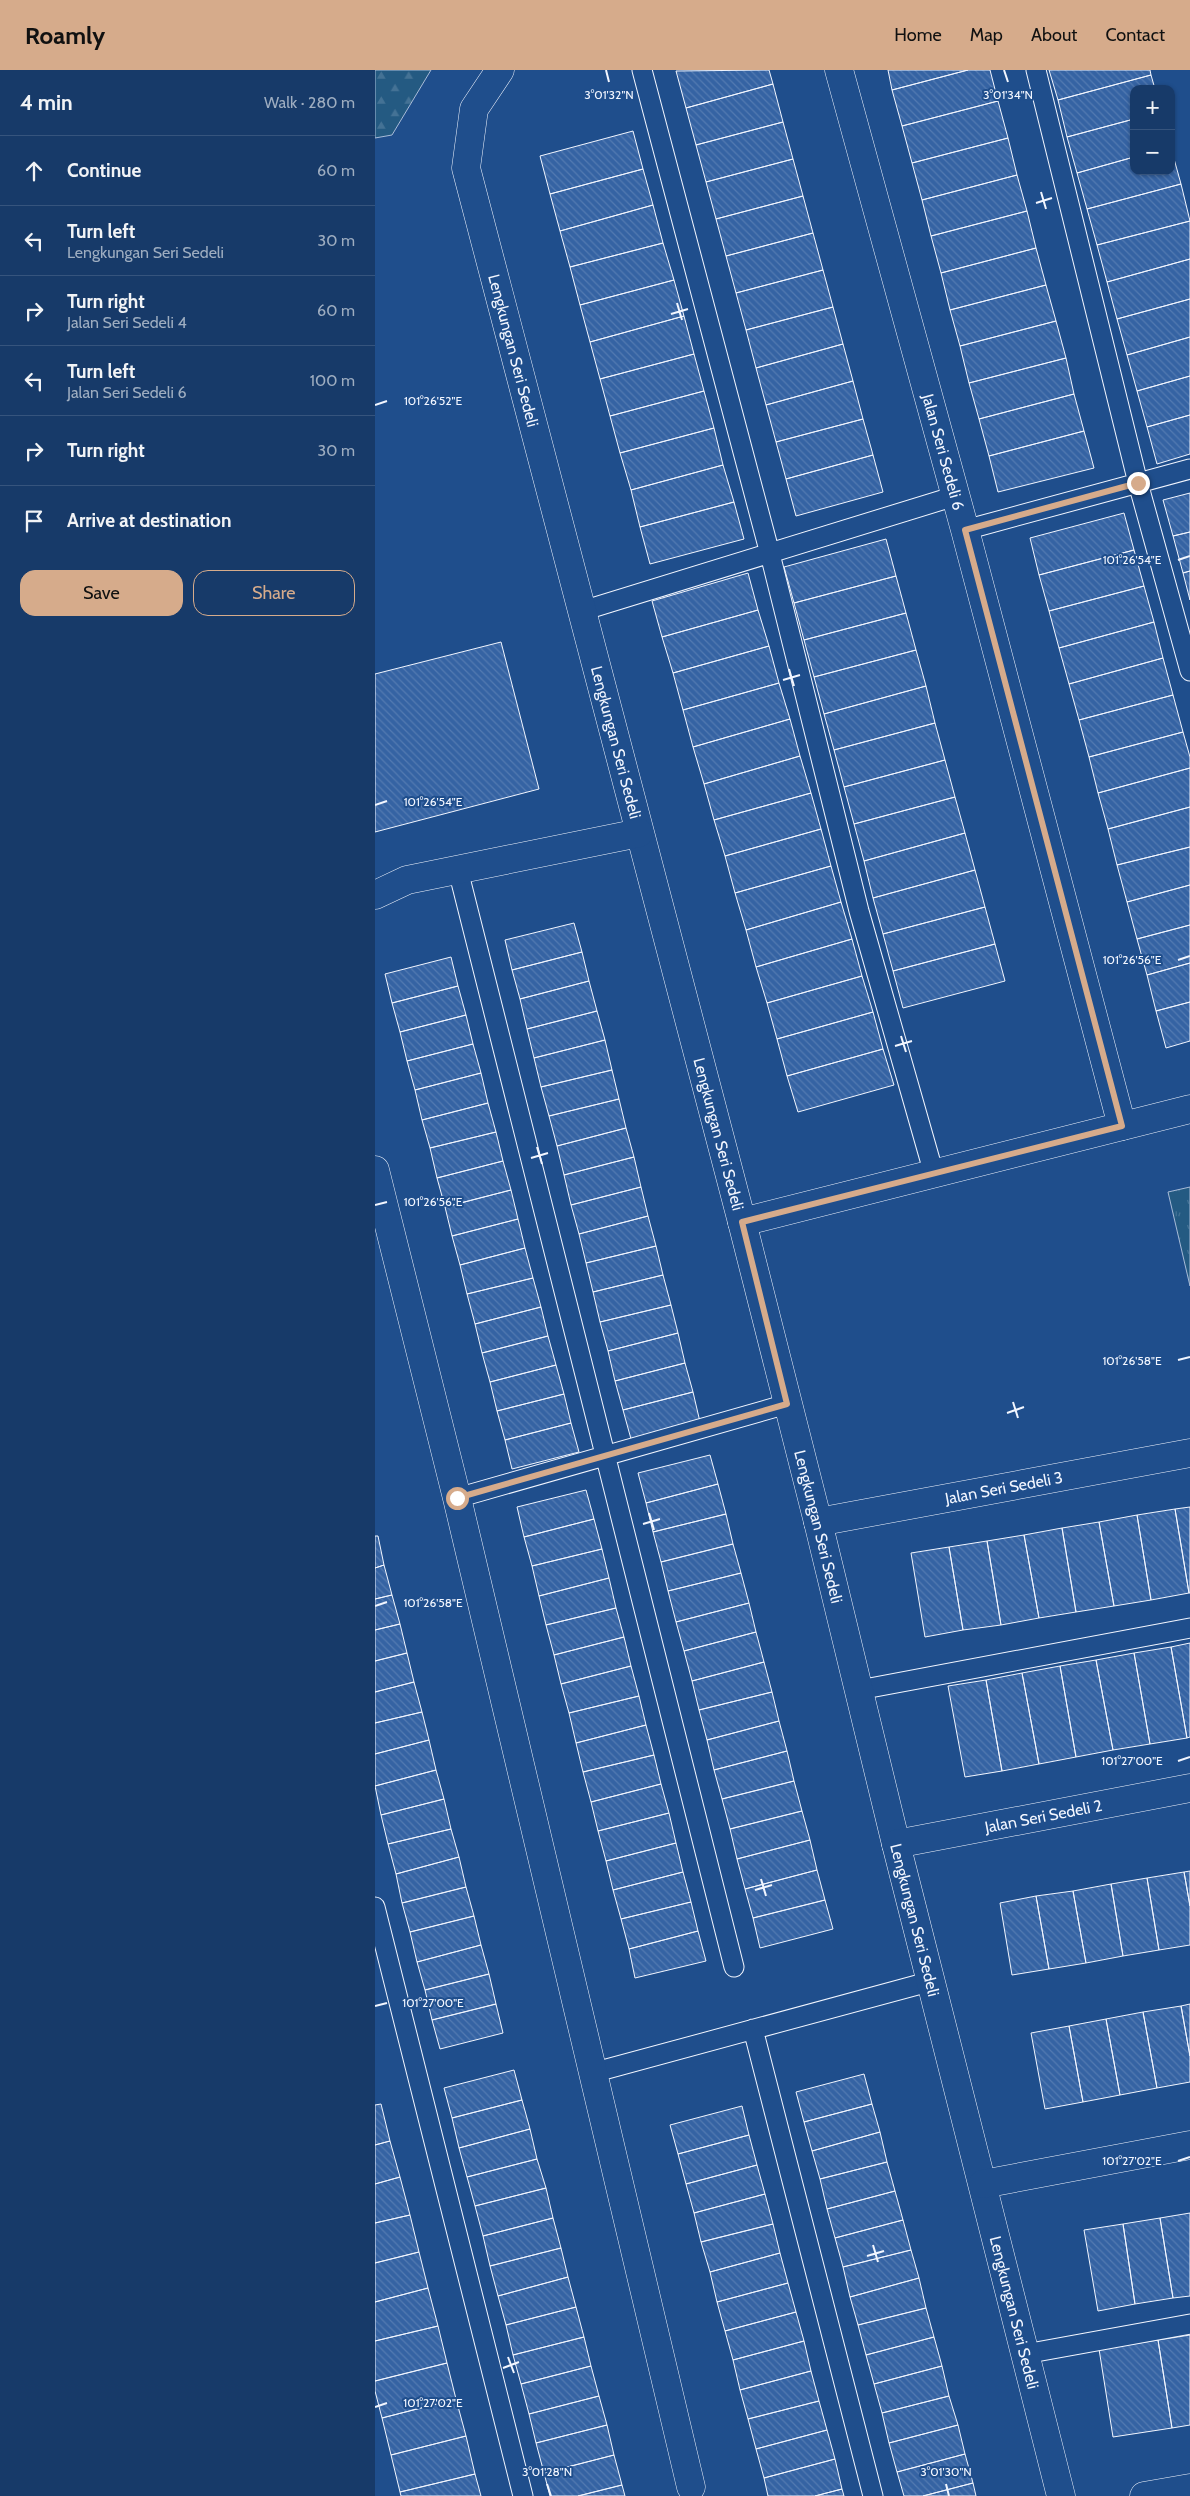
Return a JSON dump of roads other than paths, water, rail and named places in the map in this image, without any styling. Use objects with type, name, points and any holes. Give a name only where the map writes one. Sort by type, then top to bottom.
[{"type":"street","name":"Lengkungan Seri Sedeli","points":[[500,70],[474,109],[466,168],[742,1222],[818,1522],[895,1844],[932,1981],[1061,2496]]},
{"type":"street","name":"Jalan Seri Sedeli 6","points":[[839,70],[965,530],[1122,1126]]},
{"type":"street","points":[[375,895],[407,880],[639,833]]},
{"type":"street","points":[[742,1222],[1190,1109]]},
{"type":"street","points":[[375,1170],[457,1498],[691,2487]]},
{"type":"street","name":"Jalan Seri Sedeli 3","points":[[818,1522],[1190,1453]]},
{"type":"street","name":"Jalan Seri Sedeli 2","points":[[895,1844],[1190,1788]]},
{"type":"street","points":[[983,2184],[1190,2145]]},
{"type":"street","points":[[1144,2496],[1190,2488]]},
{"type":"lane","points":[[642,70],[770,554],[859,911],[934,1174]]},
{"type":"lane","points":[[1036,70],[1138,483],[1190,671]]},
{"type":"lane","points":[[965,530],[1190,469]]},
{"type":"lane","points":[[582,611],[955,496]]},
{"type":"lane","points":[[458,870],[735,1967]]},
{"type":"lane","points":[[457,1498],[607,1457],[787,1404]]},
{"type":"lane","points":[[859,1690],[1190,1628]]},
{"type":"lane","points":[[375,1907],[523,2496]]},
{"type":"lane","points":[[592,2072],[932,1981]]},
{"type":"lane","points":[[753,2029],[873,2496]]},
{"type":"lane","points":[[1025,2354],[1190,2324]]}]
